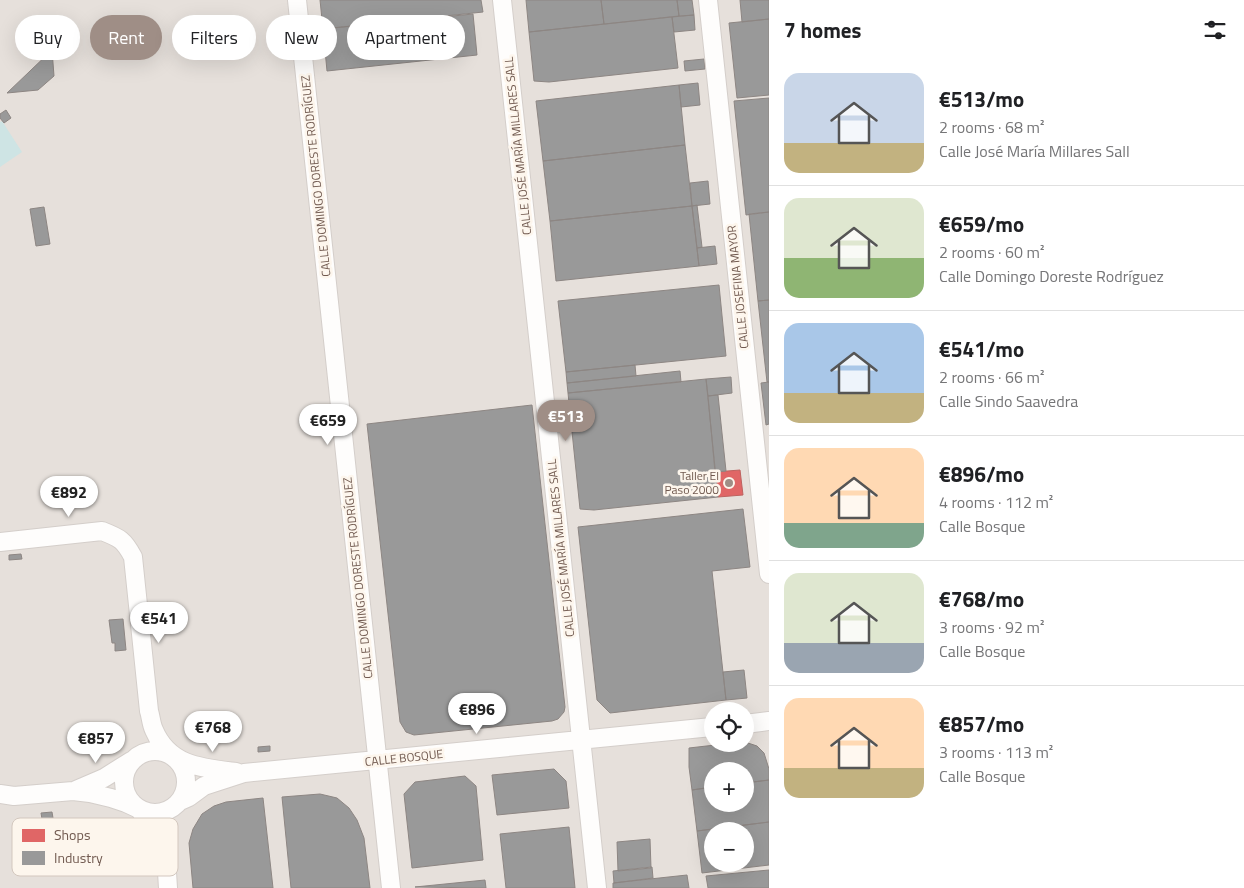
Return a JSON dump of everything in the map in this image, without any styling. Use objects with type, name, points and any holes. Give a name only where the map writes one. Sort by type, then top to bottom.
[{"type":"street","name":"CALLE DOMINGO DORESTE RODRÍGUEZ","points":[[297,0],[391,888]]},
{"type":"street","name":"CALLE JOSÉ MARÍA MILLARES SALL","points":[[502,0],[597,888]]},
{"type":"street","name":"CALLE JOSEFINA MAYOR","points":[[708,0],[769,574]]},
{"type":"street","points":[[0,542],[102,531],[117,536],[125,543],[133,557],[149,711],[154,730],[176,759],[185,775],[186,784],[180,801],[161,813],[153,814],[111,798],[73,791],[5,797]]},
{"type":"street","points":[[754,723],[769,721]]},
{"type":"street","name":"CALLE BOSQUE","points":[[180,801],[204,786],[244,773],[704,728]]},
{"type":"street","points":[[73,791],[104,778],[139,755],[153,751],[168,754],[176,759]]},
{"type":"street","name":"CALLE BOSQUE","points":[[176,759],[198,766],[244,773]]},
{"type":"street","points":[[131,761],[123,778],[123,787],[132,804],[139,809],[146,818]]},
{"type":"shaded area","points":[[0,0],[769,0],[769,888],[0,888]]},
{"type":"shaded area","points":[[2,121],[22,152],[0,167],[0,122]]},
{"type":"building: Shops","name":"Taller El Paso 2000","points":[[740,470],[743,495],[718,497],[715,472]]},
{"type":"building: Industry","points":[[320,0],[481,0],[483,12],[455,15],[347,15],[347,26],[337,28],[337,15],[322,15]]},
{"type":"building: Industry","points":[[526,0],[601,0],[604,24],[529,32]]},
{"type":"building: Industry","points":[[601,0],[677,0],[679,16],[604,24]]},
{"type":"building: Industry","points":[[677,0],[692,0],[694,15],[679,16]]},
{"type":"building: Industry","points":[[740,0],[769,0],[769,19],[742,22]]},
{"type":"building: Industry","points":[[473,14],[477,55],[465,56],[465,15],[463,15]]},
{"type":"building: Industry","points":[[694,15],[695,30],[674,32],[672,17]]},
{"type":"building: Industry","points":[[672,17],[678,68],[549,82],[534,81],[529,32]]},
{"type":"building: Industry","points":[[769,19],[769,95],[737,98],[729,23]]},
{"type":"building: Industry","points":[[347,27],[347,60],[430,60],[327,71],[326,60],[337,60],[337,28]]},
{"type":"building: Industry","points":[[704,59],[705,69],[685,71],[684,61]]},
{"type":"building: Industry","points":[[42,60],[53,60],[54,76],[38,90],[7,93]]},
{"type":"building: Industry","points":[[698,83],[700,105],[681,107],[679,85]]},
{"type":"building: Industry","points":[[679,85],[685,145],[543,161],[536,101]]},
{"type":"building: Industry","points":[[769,98],[769,212],[746,215],[734,101]]},
{"type":"building: Industry","points":[[6,110],[11,118],[4,123],[0,118],[0,114]]},
{"type":"building: Industry","points":[[685,145],[692,206],[550,221],[543,161]]},
{"type":"building: Industry","points":[[708,181],[710,204],[692,206],[690,183]]},
{"type":"building: Industry","points":[[697,205],[702,247],[697,248],[692,206]]},
{"type":"building: Industry","points":[[692,206],[699,266],[556,281],[550,221]]},
{"type":"building: Industry","points":[[44,207],[50,244],[36,246],[30,209]]},
{"type":"building: Industry","points":[[769,212],[769,300],[758,301],[749,214]]},
{"type":"building: Industry","points":[[715,246],[717,264],[699,266],[697,248]]},
{"type":"building: Industry","points":[[719,285],[726,356],[566,372],[558,301]]},
{"type":"building: Industry","points":[[769,300],[769,382],[767,382],[758,301]]},
{"type":"building: Industry","points":[[635,365],[636,376],[567,383],[566,372]]},
{"type":"building: Industry","points":[[680,371],[681,382],[568,393],[567,383]]},
{"type":"building: Industry","points":[[731,377],[732,393],[708,396],[706,379]]},
{"type":"building: Industry","points":[[706,379],[718,497],[594,510],[580,509],[568,393]]},
{"type":"building: Industry","points":[[769,382],[769,424],[766,425],[761,383]]},
{"type":"building: Industry","points":[[718,395],[726,471],[715,472],[708,396]]},
{"type":"building: Industry","points":[[532,405],[565,707],[564,712],[558,719],[552,721],[414,735],[406,732],[400,722],[367,424]]},
{"type":"building: Industry","points":[[743,509],[750,567],[712,571],[726,700],[610,713],[597,700],[578,527]]},
{"type":"building: Industry","points":[[21,554],[22,559],[9,560],[9,555]]},
{"type":"building: Industry","points":[[123,619],[126,650],[115,651],[115,643],[112,643],[109,620]]},
{"type":"building: Industry","points":[[744,670],[747,698],[726,700],[723,672]]},
{"type":"building: Industry","points":[[754,745],[757,746],[764,753],[769,769],[769,780],[754,782],[754,762],[704,762],[704,788],[692,790],[689,748],[704,746],[704,752],[754,752]]},
{"type":"building: Industry","points":[[270,746],[270,751],[258,752],[258,747]]},
{"type":"building: Industry","points":[[554,769],[566,781],[569,808],[497,815],[492,775]]},
{"type":"building: Industry","points":[[465,776],[476,786],[483,860],[412,868],[404,794],[415,782]]},
{"type":"building: Industry","points":[[769,780],[769,822],[754,824],[754,822],[704,822],[704,830],[697,831],[692,790],[704,788],[704,812],[754,812],[754,782]]},
{"type":"building: Industry","points":[[320,794],[337,798],[349,808],[357,820],[364,838],[370,888],[291,888],[282,797]]},
{"type":"building: Industry","points":[[263,798],[273,888],[193,888],[189,843],[193,829],[202,814],[214,806],[226,802]]},
{"type":"building: Industry","points":[[52,812],[53,818],[42,818],[41,813]]},
{"type":"building: Industry","points":[[769,822],[769,865],[754,867],[754,824]]},
{"type":"building: Industry","points":[[569,827],[575,888],[506,888],[500,834]]},
{"type":"building: Industry","points":[[704,830],[704,872],[710,872],[702,873],[697,831]]},
{"type":"building: Industry","points":[[650,839],[651,868],[618,871],[617,842]]},
{"type":"building: Industry","points":[[652,867],[653,878],[614,883],[613,871]]},
{"type":"building: Industry","points":[[769,870],[769,888],[708,888],[706,876]]},
{"type":"building: Industry","points":[[687,875],[689,888],[613,888],[613,883]]},
{"type":"building: Industry","points":[[485,880],[486,888],[415,887]]},
{"type":"place","name":"Taller El Paso 2000","points":[[729,483]]}]
